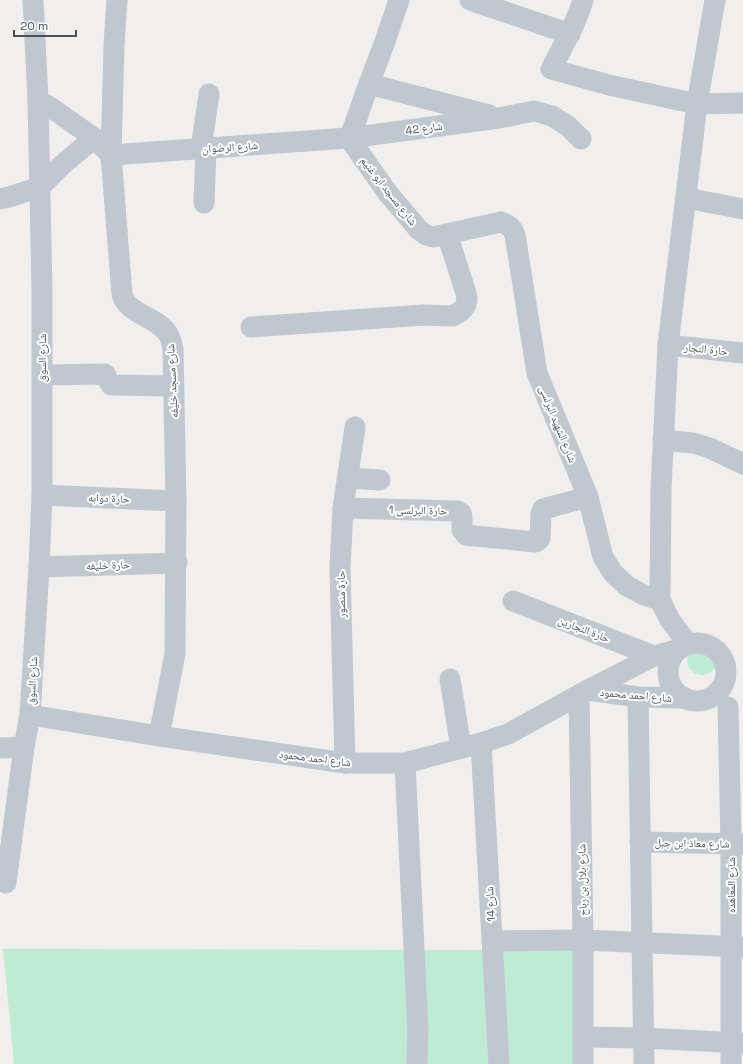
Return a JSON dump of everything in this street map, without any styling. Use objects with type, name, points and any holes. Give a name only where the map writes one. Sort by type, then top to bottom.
[{"type":"street","name":"شارع السوق","points":[[6,883],[24,747],[30,715],[42,495],[42,291],[38,100],[33,0]]},
{"type":"street","name":"شارع مسجد خليفه","points":[[118,0],[114,45],[111,155],[123,299],[130,307],[162,327],[168,333],[173,349],[176,500],[175,654],[159,736]]},
{"type":"street","points":[[349,138],[381,55],[399,0]]},
{"type":"street","points":[[470,0],[570,34]]},
{"type":"street","points":[[584,0],[570,34],[551,69],[609,85],[697,104],[743,103]]},
{"type":"street","points":[[684,647],[660,600],[661,489],[668,345],[697,104],[714,0]]},
{"type":"street","name":"شارع 42","points":[[369,84],[499,118]]},
{"type":"street","points":[[204,203],[204,148],[209,94]]},
{"type":"street","points":[[38,100],[94,138],[111,155]]},
{"type":"street","name":"شارع 42","points":[[349,138],[499,118],[534,111],[552,116],[568,126],[581,139]]},
{"type":"street","points":[[0,199],[40,187],[62,164],[94,138]]},
{"type":"street","name":"شارع الرضوان","points":[[111,155],[349,138]]},
{"type":"street","name":"شارع مسجد ابو غنيم","points":[[349,138],[387,192],[419,230],[426,235],[440,235]]},
{"type":"street","points":[[686,198],[743,209]]},
{"type":"street","name":"شارع الشهيد البرلسى","points":[[440,235],[501,222],[512,228],[515,235],[537,373],[588,497],[602,557],[613,573],[627,586],[644,595],[660,600]]},
{"type":"street","points":[[250,327],[424,315],[453,316],[462,312],[466,305],[466,293],[440,235]]},
{"type":"street","name":"حارة النجار","points":[[668,345],[743,353]]},
{"type":"street","points":[[42,375],[105,374],[111,385],[174,386]]},
{"type":"street","name":"حارة منصور","points":[[344,763],[340,569],[343,508],[355,427]]},
{"type":"street","points":[[664,440],[693,443],[710,448],[743,464]]},
{"type":"street","points":[[348,478],[380,480]]},
{"type":"street","name":"حارة دوابه","points":[[42,495],[176,500]]},
{"type":"street","name":"حارة البرلسى 1","points":[[343,508],[457,511],[461,513],[462,530],[466,535],[535,542],[540,538],[541,514],[543,509],[588,497]]},
{"type":"street","name":"حارة خليفه","points":[[39,567],[176,563]]},
{"type":"street","name":"حارة النجارين","points":[[513,601],[654,656]]},
{"type":"street","points":[[698,643],[708,645],[717,650],[723,658],[726,670],[725,682],[718,692],[709,699],[696,701],[685,698],[671,685],[668,675],[672,657],[684,647],[698,643]]},
{"type":"street","name":"شارع احمد محمود","points":[[30,715],[159,736],[344,763],[405,763],[471,746],[508,734],[654,656],[684,647]]},
{"type":"street","points":[[723,658],[743,668]]},
{"type":"street","name":"شارع 14","points":[[450,679],[471,746],[492,941],[499,1064]]},
{"type":"street","name":"شارع احمد محمود","points":[[583,693],[638,697],[685,698]]},
{"type":"street","name":"شارع بلال بن رباح","points":[[583,693],[583,1064]]},
{"type":"street","points":[[638,697],[644,1064]]},
{"type":"street","points":[[709,699],[735,710]]},
{"type":"street","name":"شارع المعاهده","points":[[731,1064],[737,1042],[735,710]]},
{"type":"street","points":[[0,748],[24,747]]},
{"type":"street","points":[[405,763],[418,1031],[417,1064]]},
{"type":"street","name":"شارع معاذ ابن جبل","points":[[640,842],[737,844]]},
{"type":"street","points":[[492,941],[583,940],[737,947]]},
{"type":"street","points":[[583,1037],[737,1042]]},
{"type":"green space","points":[[702,645],[713,649],[717,660],[713,671],[702,675],[691,671],[687,660],[691,649]]},
{"type":"green space","points":[[3,949],[580,950],[579,1064],[14,1064]]}]
